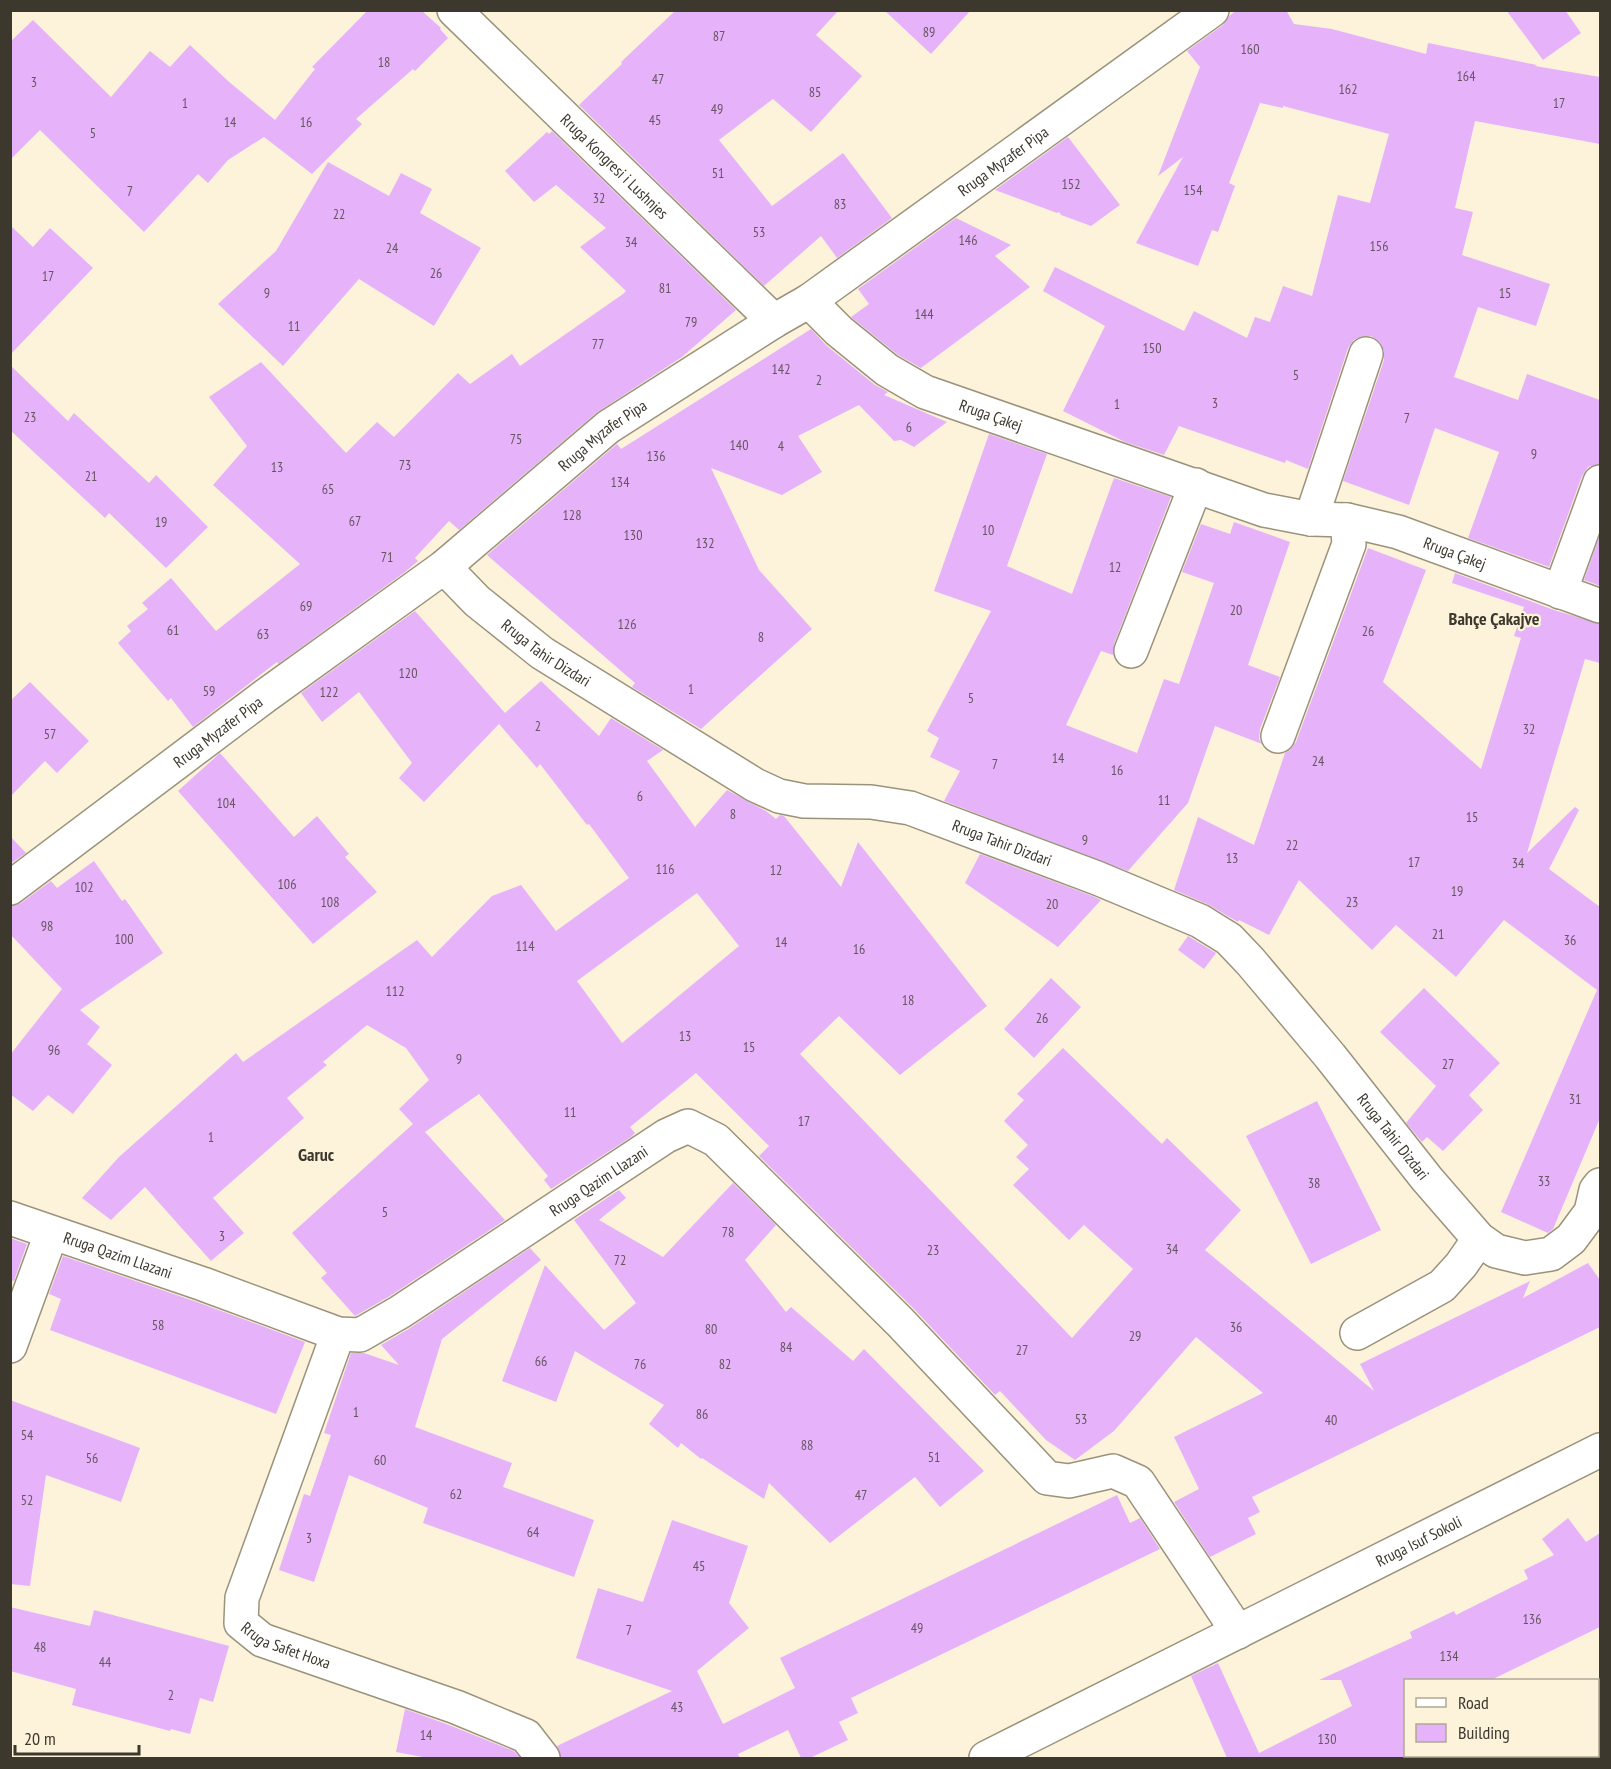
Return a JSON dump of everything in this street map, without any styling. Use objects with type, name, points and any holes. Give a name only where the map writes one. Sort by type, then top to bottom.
[{"type":"street","name":"Rruga Kongresi i Lushnjes","points":[[454,10],[774,321]]},
{"type":"street","name":"Rruga Myzafer Pipa","points":[[10,888],[265,696],[444,567],[608,427],[809,301],[1212,10]]},
{"type":"street","name":"Rruga Çakej","points":[[809,301],[839,331],[887,370],[926,392],[1264,510],[1311,519],[1347,520],[1398,532],[1600,606]]},
{"type":"street","points":[[1311,519],[1366,354]]},
{"type":"street","points":[[1560,592],[1600,482]]},
{"type":"street","points":[[1131,651],[1196,486]]},
{"type":"street","points":[[1278,736],[1349,544],[1347,520]]},
{"type":"street","name":"Rruga Tahir Dizdari","points":[[444,567],[477,601],[542,653],[755,785],[779,796],[804,801],[871,802],[910,808],[1097,878],[1200,921],[1229,939],[1316,1039],[1427,1179],[1479,1239],[1496,1251],[1525,1258],[1551,1254],[1571,1239],[1597,1205]]},
{"type":"street","name":"Rruga Qazim Llazani","points":[[10,1218],[51,1234],[203,1284],[338,1334],[360,1335],[378,1326],[666,1136],[688,1126],[716,1140],[900,1322],[1047,1478],[1069,1481],[1113,1471],[1138,1482],[1238,1632]]},
{"type":"street","name":"Rruga Qazim Llazani","points":[[10,1346],[51,1234]]},
{"type":"street","points":[[1357,1333],[1442,1286],[1461,1265],[1479,1239]]},
{"type":"street","name":"Rruga Safet Hoxa","points":[[338,1334],[242,1598],[241,1623],[262,1640],[456,1707],[526,1736],[543,1758]]},
{"type":"street","name":"Rruga Isuf Sokoli","points":[[986,1758],[1600,1450]]},
{"type":"building","points":[[368,10],[421,10],[441,28],[448,38],[415,71],[413,69],[356,119],[362,124],[312,174],[264,137],[228,160],[208,183],[198,174],[144,232],[40,130],[10,160],[10,42],[33,20],[111,97],[150,51],[170,67],[190,45],[228,81],[275,120],[315,69],[312,67]]},
{"type":"building","points":[[676,10],[839,10],[816,35],[862,76],[811,132],[773,99],[719,140],[772,206],[843,153],[892,218],[837,258],[821,236],[764,286],[579,105]]},
{"type":"building","points":[[884,10],[971,10],[931,54]]},
{"type":"building","points":[[1237,10],[1286,10],[1294,24],[1332,29],[1426,54],[1428,43],[1537,65],[1535,66],[1600,77],[1600,144],[1475,121],[1455,208],[1473,212],[1462,255],[1550,284],[1536,326],[1478,307],[1454,377],[1518,400],[1527,374],[1600,400],[1600,464],[1588,467],[1582,476],[1549,567],[1468,538],[1499,452],[1435,428],[1409,505],[1343,481],[1384,360],[1384,351],[1380,342],[1371,336],[1362,336],[1354,340],[1348,348],[1308,469],[1179,426],[1164,455],[1125,442],[1063,411],[1105,326],[1043,291],[1055,267],[1184,331],[1194,311],[1247,338],[1255,317],[1270,322],[1283,286],[1312,296],[1338,195],[1370,203],[1389,134],[1283,106],[1283,108],[1260,103],[1229,183],[1235,186],[1218,232],[1212,230],[1198,266],[1136,243],[1183,157],[1158,176],[1200,67],[1187,51],[1223,25]]},
{"type":"building","points":[[1506,10],[1565,10],[1581,33],[1543,60]]},
{"type":"building","points":[[552,131],[736,310],[682,357],[596,413],[459,530],[449,521],[415,558],[418,561],[405,572],[278,664],[277,662],[193,727],[171,698],[168,701],[118,643],[131,631],[127,626],[148,609],[142,603],[171,578],[216,631],[300,564],[213,485],[247,446],[209,397],[261,362],[346,453],[377,422],[394,437],[458,373],[470,384],[512,354],[520,366],[623,294],[626,291],[580,247],[606,228],[556,185],[534,202],[505,171],[547,132],[549,134]]},
{"type":"building","points":[[1068,137],[1120,205],[1091,226],[1061,215],[1059,212],[995,190]]},
{"type":"building","points":[[328,162],[389,196],[401,173],[432,189],[420,213],[481,248],[434,326],[359,279],[283,366],[218,304],[276,251]]},
{"type":"building","points":[[956,218],[1011,245],[995,256],[1030,287],[921,368],[898,355],[851,317],[869,304],[858,289]]},
{"type":"building","points":[[10,225],[33,247],[50,228],[93,268],[10,355]]},
{"type":"building","points":[[811,329],[827,346],[875,385],[888,392],[884,395],[947,422],[914,447],[901,440],[894,441],[859,405],[798,436],[822,472],[782,495],[711,468],[759,570],[812,629],[701,729],[632,687],[635,683],[487,555],[617,444],[621,449]]},
{"type":"building","points":[[10,365],[68,421],[74,413],[149,483],[156,475],[208,527],[166,568],[109,513],[105,518],[10,430]]},
{"type":"building","points":[[989,434],[1047,454],[1007,566],[1072,594],[1114,478],[1171,497],[1114,644],[1113,655],[1101,651],[1066,725],[1137,753],[1164,679],[1179,684],[1214,583],[1182,572],[1201,524],[1230,534],[1234,522],[1290,542],[1248,665],[1280,677],[1260,729],[1259,739],[1262,744],[1215,726],[1188,803],[1128,871],[944,801],[960,771],[930,757],[939,738],[927,731],[991,611],[934,591]]},
{"type":"building","points":[[1600,535],[1600,586],[1584,580]]},
{"type":"building","points":[[1368,548],[1426,570],[1383,682],[1481,769],[1521,638],[1514,636],[1524,607],[1452,583],[1455,573],[1554,610],[1600,624],[1600,663],[1585,659],[1527,853],[1575,807],[1579,810],[1549,869],[1600,907],[1600,1118],[1553,1229],[1548,1233],[1501,1212],[1597,990],[1504,920],[1456,977],[1396,925],[1372,950],[1299,880],[1269,935],[1174,890],[1198,817],[1254,845],[1285,753],[1296,742]]},
{"type":"building","points":[[415,611],[505,713],[541,681],[599,736],[611,718],[663,750],[647,761],[695,827],[727,790],[776,819],[780,815],[784,816],[841,887],[858,842],[987,1006],[900,1075],[839,1016],[800,1054],[1072,1338],[1133,1269],[1084,1225],[1069,1240],[1013,1185],[1029,1169],[1016,1157],[1028,1145],[1004,1121],[1024,1100],[1017,1094],[1063,1048],[1162,1144],[1167,1138],[1241,1210],[1205,1250],[1374,1391],[1360,1364],[1530,1281],[1523,1298],[1588,1263],[1600,1280],[1600,1327],[1252,1497],[1260,1512],[1248,1518],[1256,1534],[1210,1557],[1174,1502],[1199,1489],[1174,1437],[1263,1393],[1196,1337],[1114,1431],[1075,1460],[1046,1440],[1000,1391],[995,1395],[914,1309],[759,1156],[769,1146],[696,1073],[630,1127],[635,1133],[631,1137],[551,1189],[544,1180],[548,1176],[479,1094],[425,1132],[505,1220],[390,1296],[355,1316],[321,1278],[327,1273],[292,1233],[413,1124],[399,1109],[429,1080],[406,1048],[367,1025],[323,1062],[327,1065],[287,1098],[304,1118],[213,1198],[244,1233],[211,1261],[145,1187],[111,1220],[82,1198],[119,1157],[236,1053],[243,1062],[417,940],[432,957],[492,896],[521,885],[556,931],[629,878],[540,764],[537,768],[499,724],[424,802],[399,778],[412,763],[359,692],[322,722],[301,693]],"holes":[[[697,893],[739,946],[622,1043],[577,981]]]},
{"type":"building","points":[[30,682],[89,741],[57,773],[45,761],[10,797],[10,701]]},
{"type":"building","points":[[220,753],[294,837],[317,816],[349,854],[345,857],[377,892],[313,944],[178,791]]},
{"type":"building","points":[[10,836],[26,853],[10,864]]},
{"type":"building","points":[[980,854],[1101,900],[1058,947],[965,883]]},
{"type":"building","points":[[94,861],[122,901],[125,899],[163,953],[80,1010],[100,1027],[87,1044],[112,1065],[73,1114],[48,1095],[33,1111],[10,1094],[10,1055],[62,989],[10,934],[10,906],[21,903],[51,881],[57,888]]},
{"type":"building","points":[[1188,936],[1216,953],[1204,969],[1178,950]]},
{"type":"building","points":[[1051,978],[1081,1007],[1034,1058],[1004,1029]]},
{"type":"building","points":[[1424,988],[1500,1063],[1469,1095],[1483,1110],[1443,1151],[1427,1137],[1422,1142],[1406,1123],[1436,1086],[1380,1032]]},
{"type":"building","points":[[1317,1101],[1381,1230],[1311,1264],[1246,1136]]},
{"type":"building","points":[[733,1183],[776,1225],[745,1260],[786,1312],[791,1307],[853,1361],[864,1349],[984,1471],[940,1507],[915,1477],[830,1543],[769,1483],[764,1499],[701,1459],[681,1443],[678,1448],[649,1424],[664,1405],[575,1351],[556,1402],[502,1381],[545,1265],[604,1330],[636,1303],[574,1220],[619,1190],[626,1198],[599,1220],[663,1257]]},
{"type":"building","points":[[10,1238],[27,1244],[14,1281],[10,1280]]},
{"type":"building","points":[[530,1248],[541,1260],[442,1339],[415,1427],[512,1463],[503,1487],[594,1520],[574,1577],[423,1523],[428,1508],[349,1475],[314,1582],[279,1570],[304,1494],[310,1496],[331,1435],[324,1433],[351,1353],[364,1353],[399,1365],[381,1345]]},
{"type":"building","points":[[63,1256],[305,1342],[276,1414],[50,1330],[61,1299],[49,1294]]},
{"type":"building","points":[[10,1400],[140,1448],[121,1502],[46,1475],[30,1586],[10,1584]]},
{"type":"building","points":[[1117,1495],[1130,1523],[1140,1518],[1160,1549],[851,1698],[858,1713],[839,1722],[848,1740],[810,1758],[801,1758],[788,1730],[738,1754],[740,1758],[561,1758],[557,1746],[672,1691],[576,1658],[598,1588],[643,1602],[672,1520],[748,1546],[729,1603],[749,1628],[697,1671],[723,1724],[795,1688],[780,1658]]},
{"type":"building","points":[[1568,1518],[1586,1542],[1600,1533],[1600,1627],[1493,1679],[1404,1679],[1404,1757],[1406,1758],[1227,1758],[1191,1676],[1218,1663],[1259,1753],[1352,1706],[1341,1680],[1319,1680],[1412,1638],[1410,1632],[1454,1611],[1456,1615],[1528,1579],[1524,1570],[1554,1555],[1542,1539]]},
{"type":"building","points":[[10,1607],[90,1626],[94,1610],[229,1646],[213,1702],[200,1698],[190,1734],[171,1729],[170,1731],[72,1705],[76,1689],[10,1671]]},
{"type":"building","points":[[405,1709],[514,1751],[520,1758],[428,1758],[396,1752]]},
{"type":"district","name":"Bahçe Çakajve","points":[[1494,618]]},
{"type":"district","name":"Garuc","points":[[316,1154]]}]
